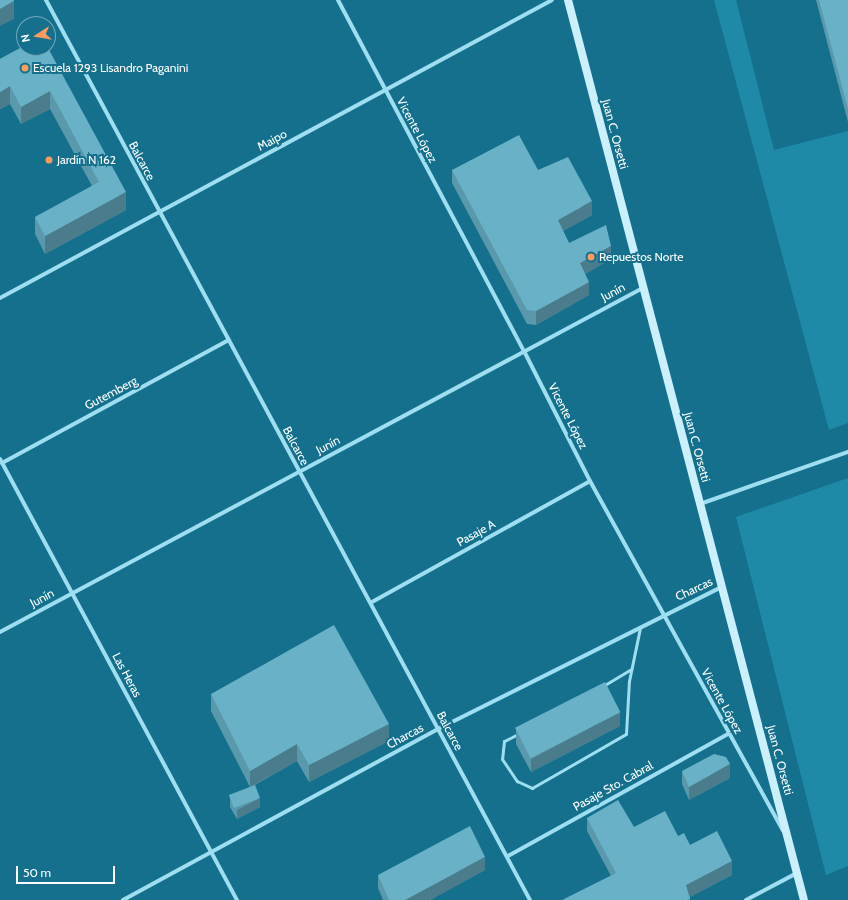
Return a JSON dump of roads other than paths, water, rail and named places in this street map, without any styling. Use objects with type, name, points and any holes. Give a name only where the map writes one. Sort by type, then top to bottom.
[{"type":"street","name":"Balcarce","points":[[46,0],[158,212],[229,340],[299,472],[372,602],[530,900]]},
{"type":"street","name":"Vicente López","points":[[338,0],[524,351],[590,481],[728,734],[787,838]]},
{"type":"street","name":"Maipo","points":[[0,298],[552,0]]},
{"type":"street","name":"Juan C. Orsetti","points":[[568,0],[804,900]]},
{"type":"street","name":"Junín","points":[[0,632],[643,288]]},
{"type":"street","name":"Gutemberg","points":[[1,461],[229,340]]},
{"type":"street","points":[[700,504],[848,452]]},
{"type":"street","name":"Las Heras","points":[[1,461],[237,900]]},
{"type":"street","name":"Pasaje A","points":[[372,602],[590,481]]},
{"type":"street","name":"Charcas","points":[[123,900],[438,729],[663,614],[722,587]]},
{"type":"street","name":"Pasaje Sto. Cabral","points":[[508,856],[728,734]]},
{"type":"street","points":[[746,900],[797,873]]},
{"type":"lane","points":[[524,730],[504,741],[502,759],[517,781],[532,788],[626,734],[632,669],[640,626]]},
{"type":"lane","points":[[598,688],[632,669]]},
{"type":"place","name":"Escuela 1293 Lisandro Paganini","points":[[25,68]]},
{"type":"place","name":"Jardín N 162","points":[[49,160]]},
{"type":"place","name":"Repuestos Norte","points":[[591,257]]}]
